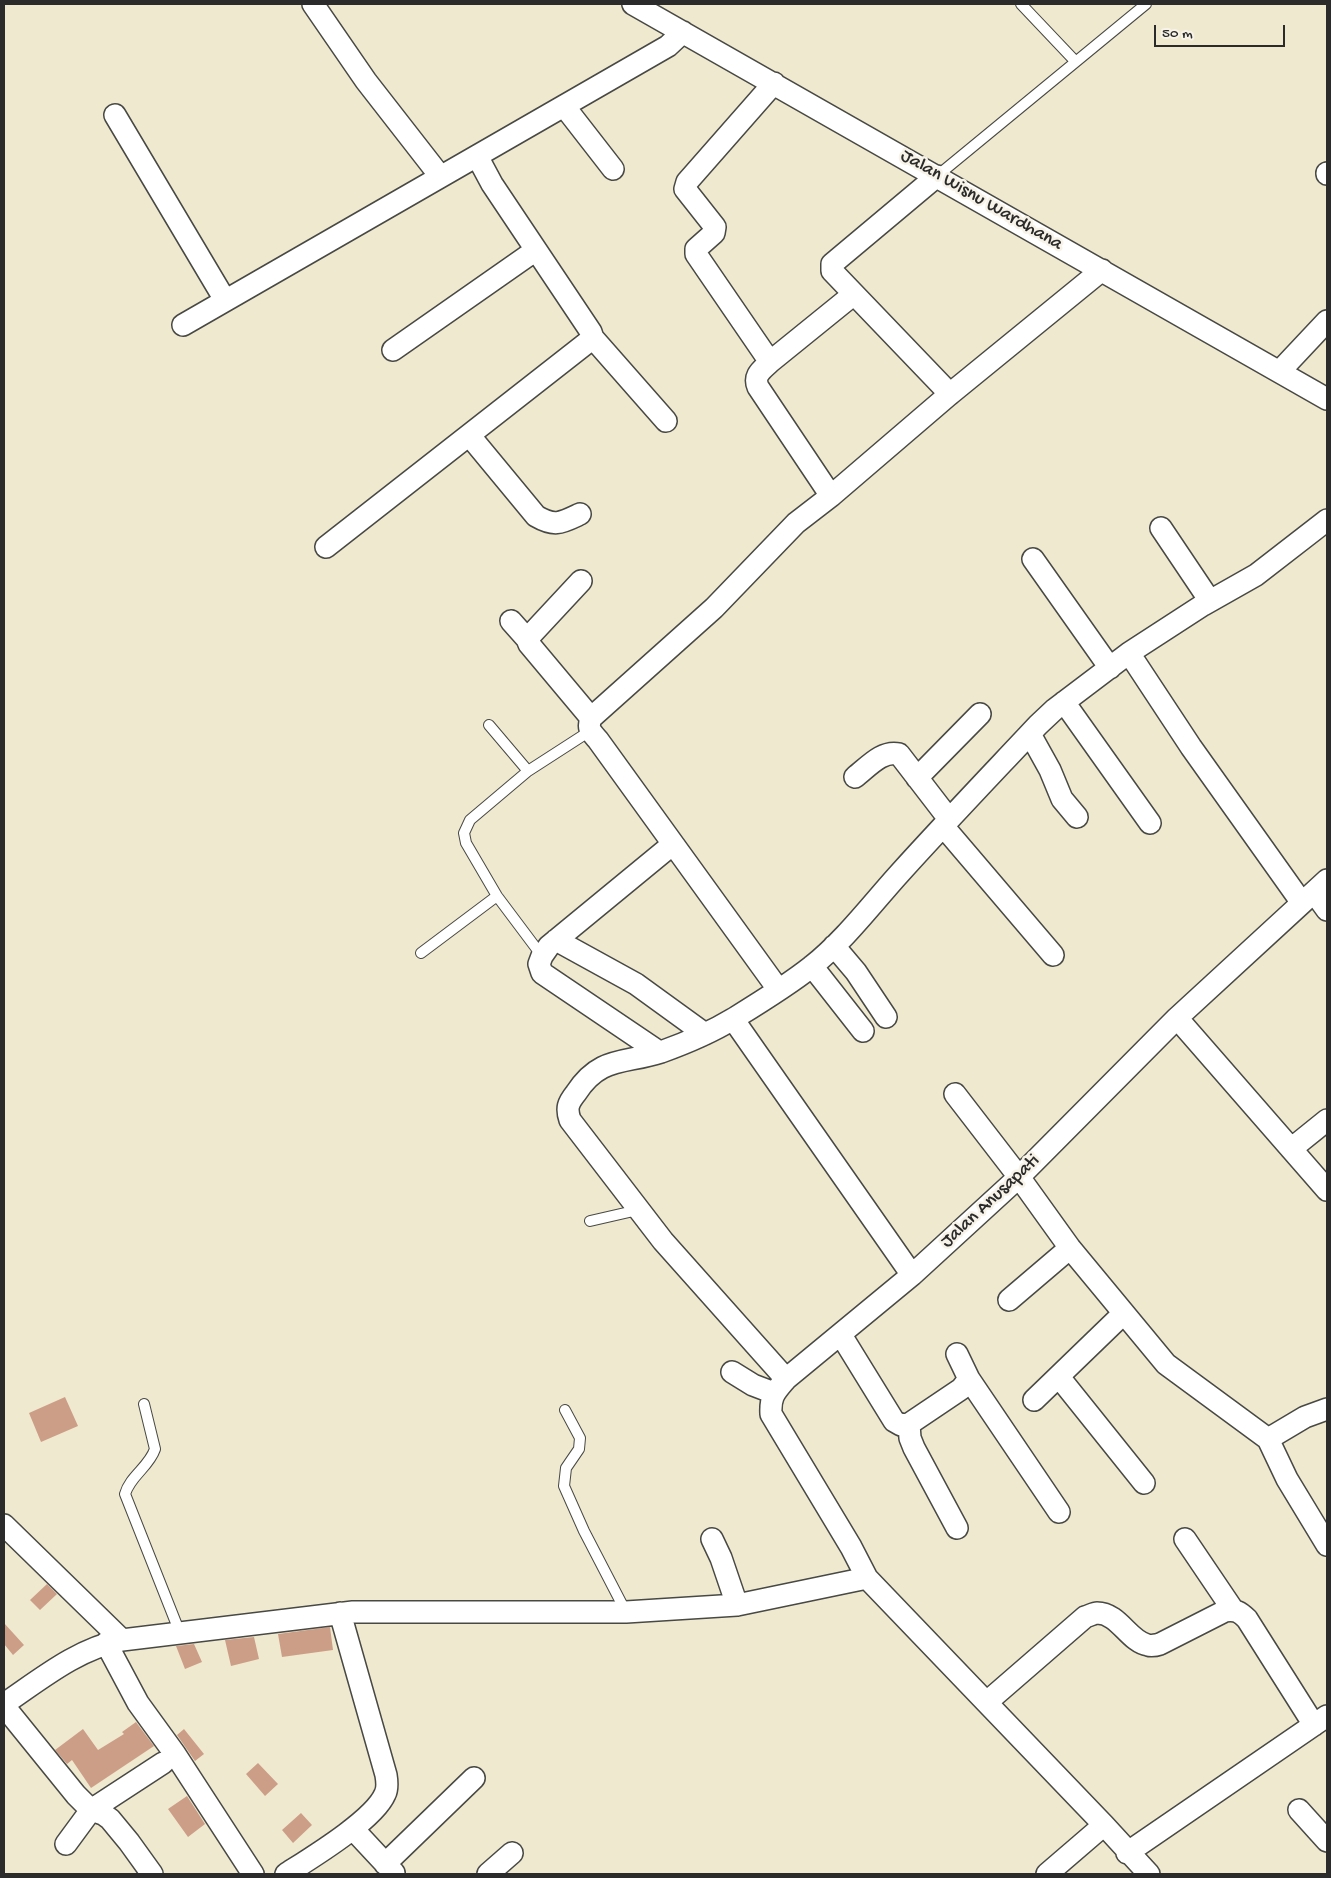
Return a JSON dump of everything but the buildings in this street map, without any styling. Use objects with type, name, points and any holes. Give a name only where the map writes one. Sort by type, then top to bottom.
[{"type":"street","points":[[313,4],[366,81],[440,176]]},
{"type":"street","name":"Jalan Wisnu Wardhana","points":[[633,4],[660,10],[683,32],[1327,399]]},
{"type":"street","points":[[183,325],[668,46],[683,32]]},
{"type":"street","points":[[770,362],[695,266],[696,249],[714,233],[715,228],[685,189],[685,186],[774,84]]},
{"type":"street","points":[[564,106],[614,169]]},
{"type":"street","points":[[115,115],[225,300]]},
{"type":"street","points":[[477,156],[492,184],[592,332],[593,338],[666,421]]},
{"type":"street","points":[[937,176],[832,264],[832,271],[950,394]]},
{"type":"street","points":[[393,350],[536,250]]},
{"type":"street","points":[[590,724],[714,608],[796,522],[831,496],[950,394],[1102,270]]},
{"type":"street","points":[[831,496],[757,383],[758,375],[770,362],[854,294]]},
{"type":"street","points":[[1280,371],[1327,321]]},
{"type":"street","points":[[326,547],[593,338]]},
{"type":"street","points":[[469,435],[536,516],[549,523],[562,523],[580,514]]},
{"type":"street","points":[[780,1386],[638,1210],[570,1120],[567,1110],[578,1088],[587,1077],[609,1064],[659,1052],[705,1034],[733,1019],[812,966],[834,946],[1030,734],[1064,702],[1129,653],[1210,601],[1256,575],[1327,520]]},
{"type":"street","points":[[1161,528],[1210,601]]},
{"type":"street","points":[[1033,559],[1110,668]]},
{"type":"street","points":[[527,639],[581,581]]},
{"type":"street","points":[[511,621],[527,639],[590,724],[598,740],[778,989]]},
{"type":"street","points":[[1129,653],[1191,747],[1315,892],[1327,910]]},
{"type":"street","points":[[1064,702],[1150,823]]},
{"type":"street","points":[[917,778],[980,714]]},
{"type":"street","points":[[1030,734],[1050,770],[1062,799],[1077,817]]},
{"type":"street","points":[[856,776],[884,754],[899,754],[946,823],[1053,955]]},
{"type":"street","points":[[659,1052],[542,973],[539,964],[549,946],[673,844]]},
{"type":"street","name":"Jalan Anusapati","points":[[780,1386],[912,1275],[1019,1177],[1176,1018],[1315,892]]},
{"type":"street","points":[[556,940],[636,984],[705,1034]]},
{"type":"street","points":[[834,946],[856,972],[886,1018]]},
{"type":"street","points":[[812,966],[863,1031]]},
{"type":"street","points":[[1176,1018],[1327,1190]]},
{"type":"street","points":[[733,1019],[912,1275]]},
{"type":"street","points":[[954,1094],[1019,1177],[1070,1248],[1166,1364],[1268,1439],[1292,1486],[1327,1545]]},
{"type":"street","points":[[1291,1149],[1327,1120]]},
{"type":"street","points":[[1008,1300],[1070,1248]]},
{"type":"street","points":[[1034,1400],[1124,1313]]},
{"type":"street","points":[[841,1335],[894,1421],[901,1425],[909,1424],[961,1389],[969,1378]]},
{"type":"street","points":[[957,1354],[969,1378],[1058,1512]]},
{"type":"street","points":[[732,1372],[753,1385],[780,1386]]},
{"type":"street","points":[[1059,1376],[1144,1482]]},
{"type":"street","points":[[780,1386],[771,1402],[771,1414],[852,1547],[865,1573],[1104,1825],[1127,1853],[1148,1874]]},
{"type":"street","points":[[1268,1439],[1305,1417],[1327,1409]]},
{"type":"street","points":[[909,1424],[910,1438],[914,1448],[957,1528]]},
{"type":"street","points":[[4,1525],[114,1641],[138,1703],[175,1754],[253,1874]]},
{"type":"street","points":[[1185,1538],[1234,1610]]},
{"type":"street","points":[[712,1539],[721,1558],[737,1605]]},
{"type":"street","points":[[152,1874],[130,1842],[110,1820],[103,1814],[91,1810],[76,1795],[4,1705],[86,1651],[114,1641],[353,1612],[626,1612],[737,1605],[865,1573]]},
{"type":"street","points":[[986,1702],[1085,1617],[1097,1613],[1119,1622],[1138,1640],[1148,1646],[1160,1644],[1225,1611],[1234,1610],[1241,1613],[1247,1619],[1320,1720],[1127,1853]]},
{"type":"street","points":[[286,1874],[353,1829],[379,1804],[385,1795],[386,1775],[340,1613]]},
{"type":"street","points":[[66,1844],[91,1810],[163,1762]]},
{"type":"street","points":[[353,1829],[390,1869],[474,1778]]},
{"type":"street","points":[[1299,1810],[1327,1840]]},
{"type":"street","points":[[1047,1874],[1104,1825]]},
{"type":"street","points":[[488,1874],[512,1853]]},
{"type":"lane","points":[[1021,4],[1075,61]]},
{"type":"lane","points":[[937,176],[1146,4]]},
{"type":"lane","points":[[542,956],[497,896],[466,843],[464,833],[470,820],[528,771],[590,724]]},
{"type":"lane","points":[[489,725],[528,771]]},
{"type":"lane","points":[[421,953],[497,896]]},
{"type":"lane","points":[[590,1221],[638,1210]]},
{"type":"lane","points":[[144,1404],[155,1449],[153,1455],[128,1486],[125,1494],[180,1633]]},
{"type":"lane","points":[[565,1410],[580,1438],[579,1449],[566,1468],[564,1486],[584,1531],[626,1612]]}]
